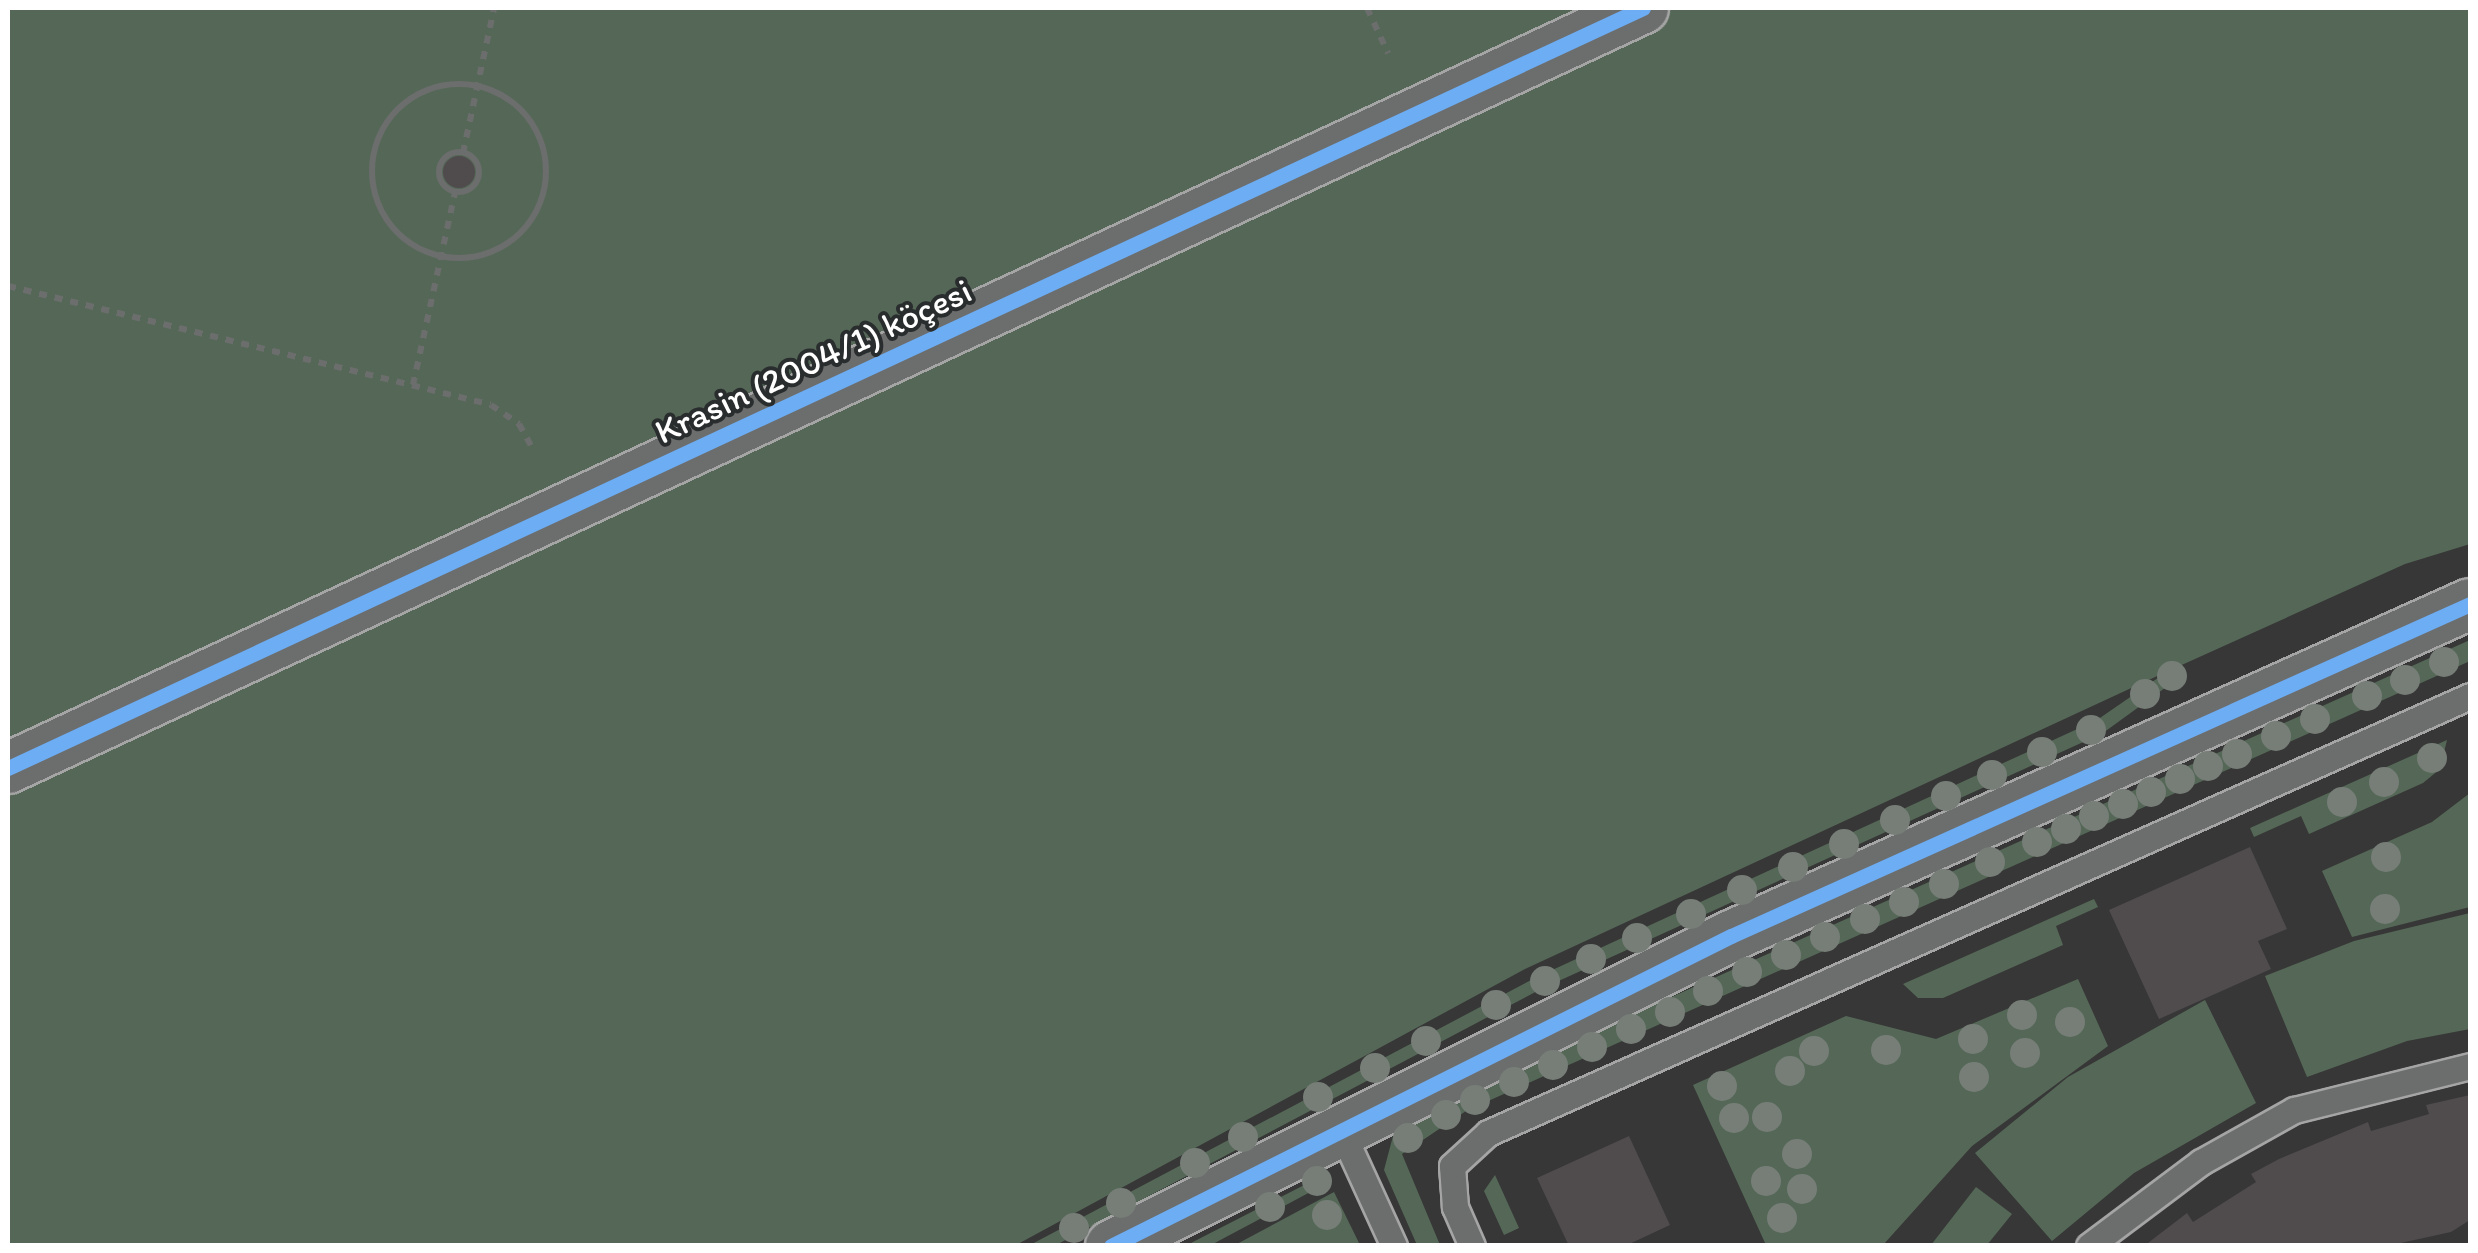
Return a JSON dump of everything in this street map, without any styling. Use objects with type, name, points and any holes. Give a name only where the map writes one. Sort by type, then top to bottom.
[{"type":"street","name":"Krasin (2004/1) köçesi","points":[[8,768],[1644,8]]},
{"type":"street","points":[[1112,1246],[1340,1128],[1731,936],[2470,604]]},
{"type":"lane","points":[[1472,1246],[1455,1207],[1452,1166],[1488,1133],[2470,696]]},
{"type":"lane","points":[[2089,1246],[2201,1162],[2294,1110],[2470,1066]]},
{"type":"lane","points":[[1340,1128],[1394,1246]]},
{"type":"path","points":[[455,192],[479,177],[464,153],[494,8]]},
{"type":"path","points":[[1367,8],[1388,53]]},
{"type":"path","points":[[454,84],[477,86],[532,123],[545,189],[507,244],[464,258],[442,256],[402,237],[386,219],[372,177],[374,154],[411,98],[454,84]]},
{"type":"path","points":[[413,386],[455,192],[440,168],[464,153]]},
{"type":"path","points":[[8,286],[491,404],[519,424],[534,451]]},
{"type":"green space","points":[[8,8],[2470,8],[2470,544],[2405,564],[2175,668],[2180,677],[2103,733],[1541,989],[1056,1245],[1030,1245],[1537,977],[2097,720],[2168,671],[1525,969],[1016,1245],[8,1245]]},
{"type":"green space","points":[[2470,640],[2470,661],[1466,1111],[1402,1154],[1440,1245],[1417,1245],[1384,1170],[1393,1136],[1629,1016]]},
{"type":"green space","points":[[2447,740],[2440,769],[2423,783],[2309,834],[2301,816],[2254,837],[2250,828]]},
{"type":"green space","points":[[2470,793],[2470,907],[2352,937],[2322,871],[2432,822]]},
{"type":"green space","points":[[2094,899],[2098,907],[2056,926],[2063,945],[1943,998],[1918,998],[1903,984]]},
{"type":"green space","points":[[2470,913],[2470,1029],[2407,1041],[2307,1077],[2265,976],[2354,941]]},
{"type":"green space","points":[[2078,979],[2108,1046],[1972,1146],[1883,1245],[1766,1245],[1693,1085],[1846,1016],[1936,1039]]},
{"type":"green space","points":[[2205,1000],[2256,1103],[2134,1173],[2052,1241],[1975,1153],[2068,1077]]},
{"type":"green space","points":[[1495,1175],[1519,1228],[1504,1235],[1484,1191]]},
{"type":"green space","points":[[1320,1177],[1329,1182],[1211,1245],[1187,1245]]},
{"type":"green space","points":[[1976,1187],[2012,1214],[1987,1245],[1931,1245]]},
{"type":"green space","points":[[1334,1192],[1360,1245],[1235,1245]]},
{"type":"building","points":[[459,156],[470,161],[475,172],[470,183],[459,188],[448,183],[443,172],[448,161]]},
{"type":"building","points":[[2250,847],[2287,929],[2258,941],[2271,969],[2159,1019],[2109,910]]},
{"type":"building","points":[[2470,1095],[2470,1220],[2451,1232],[2387,1246],[2144,1246],[2187,1213],[2193,1222],[2256,1182],[2251,1174],[2279,1159],[2368,1122],[2371,1131],[2429,1114],[2426,1105]]},
{"type":"building","points":[[1629,1136],[1670,1225],[1625,1246],[1569,1246],[1537,1178]]},
{"type":"cycle path","points":[[8,768],[1643,8]]},
{"type":"cycle path","points":[[1111,1246],[1731,936],[2470,604]]}]
